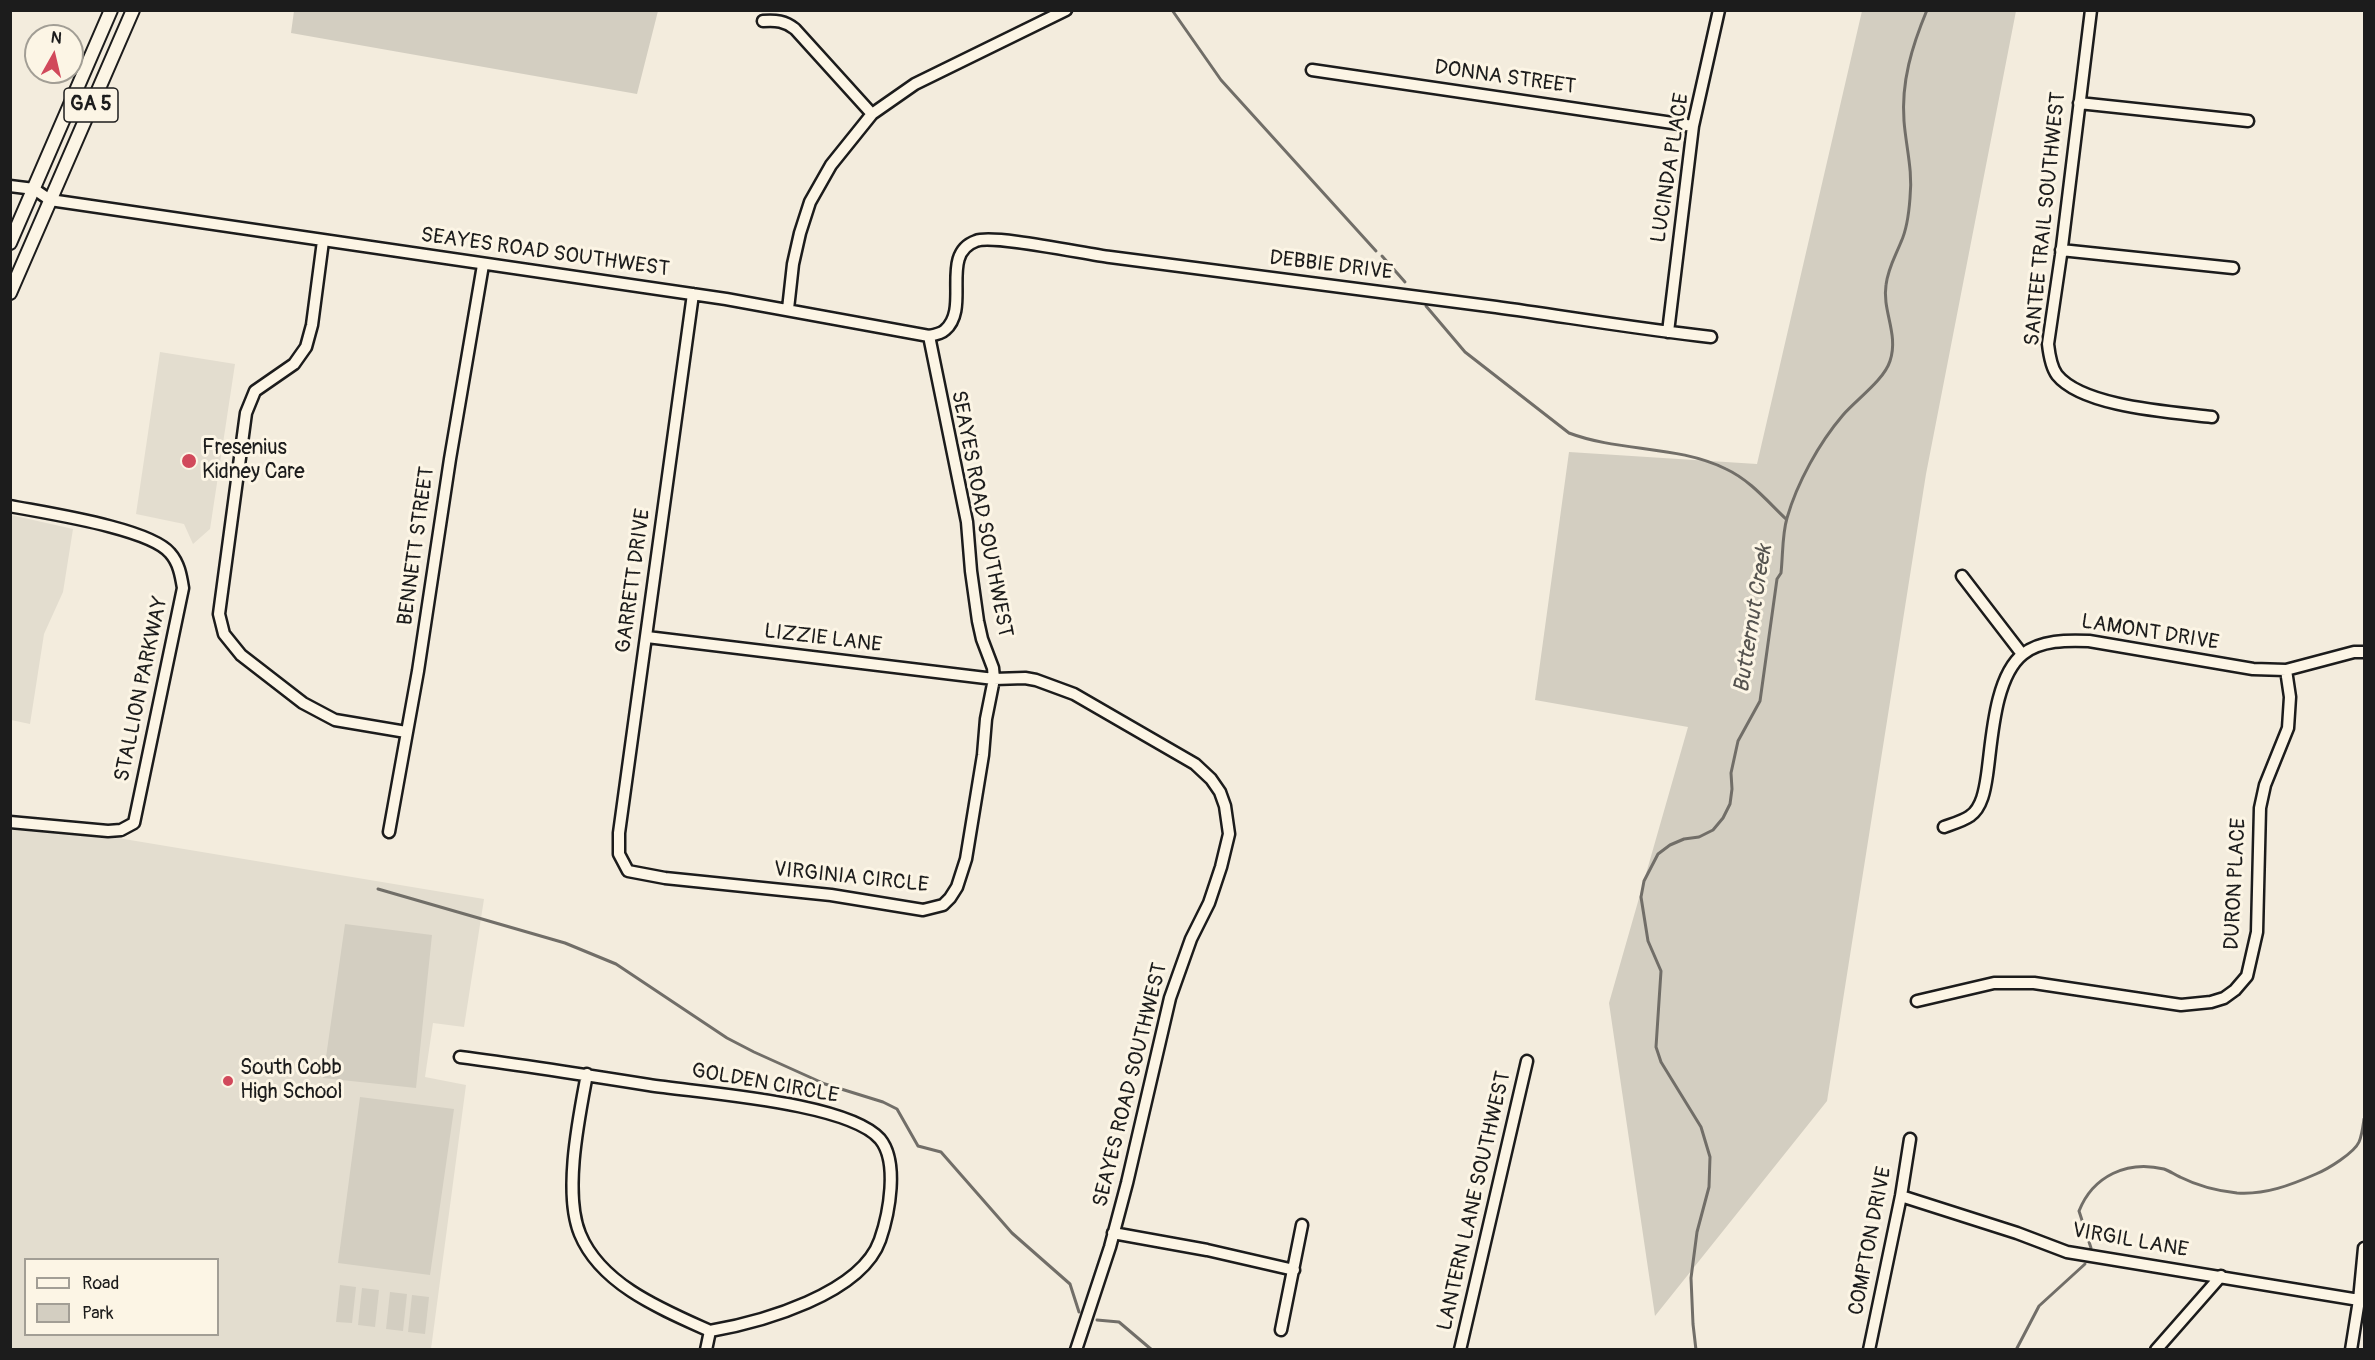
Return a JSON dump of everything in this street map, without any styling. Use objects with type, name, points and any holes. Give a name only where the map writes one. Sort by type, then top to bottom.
[{"type":"main road","name":"GA 5","points":[[10,243],[111,10]]},
{"type":"main road","name":"GA 5","points":[[10,293],[133,10]]},
{"type":"street","points":[[788,309],[796,253],[810,202],[831,165],[872,114],[915,84],[1066,10]]},
{"type":"street","name":"LUCINDA PLACE","points":[[1668,332],[1693,126],[1719,10]]},
{"type":"street","name":"SANTEE TRAIL SOUTHWEST","points":[[2091,10],[2048,344],[2056,374],[2076,391],[2094,397],[2132,406],[2212,417]]},
{"type":"street","points":[[763,21],[780,21],[795,29],[872,114]]},
{"type":"street","name":"DONNA STREET","points":[[1312,70],[1693,126]]},
{"type":"street","points":[[2079,103],[2248,121]]},
{"type":"street","name":"SEAYES ROAD SOUTHWEST","points":[[10,186],[34,189],[50,200],[693,294],[788,309],[929,336],[967,522],[978,621],[993,668],[994,680],[1025,678],[1036,680],[1096,705],[1195,764],[1211,779],[1220,792],[1225,806],[1228,834],[1221,867],[1170,998],[1128,1183],[1077,1350]]},
{"type":"street","name":"DEBBIE DRIVE","points":[[929,336],[945,330],[951,321],[955,309],[960,255],[967,246],[982,239],[994,239],[1097,256],[1711,337]]},
{"type":"street","points":[[323,241],[312,325],[306,347],[294,364],[255,391],[246,413],[219,614],[224,634],[240,655],[303,703],[335,720],[406,732]]},
{"type":"street","points":[[2061,250],[2233,268]]},
{"type":"street","name":"BENNETT STREET","points":[[388,832],[418,671],[450,459],[483,265]]},
{"type":"street","name":"GARRETT DRIVE","points":[[628,871],[619,854],[619,833],[693,294]]},
{"type":"street","name":"STALLION PARKWAY","points":[[10,506],[126,531],[155,542],[170,553],[179,569],[183,588],[134,823],[121,830],[108,831],[10,822]]},
{"type":"street","points":[[1944,828],[1970,816],[1978,806],[1985,790],[1999,696],[2013,666],[2022,654],[1962,576]]},
{"type":"street","name":"LIZZIE LANE","points":[[647,637],[994,680]]},
{"type":"street","name":"LAMONT DRIVE","points":[[2022,654],[2047,643],[2064,640],[2089,641],[2253,669],[2286,670],[2354,652],[2364,652]]},
{"type":"street","name":"DURON PLACE","points":[[1917,1000],[1994,982],[2034,982],[2181,1005],[2211,1002],[2224,998],[2235,990],[2247,976],[2257,932],[2260,808],[2265,785],[2288,728],[2290,698],[2286,670]]},
{"type":"street","name":"VIRGINIA CIRCLE","points":[[628,871],[665,878],[831,895],[910,908],[933,909],[943,905],[951,898],[957,887],[966,859],[983,755],[986,718],[994,680]]},
{"type":"street","name":"GOLDEN CIRCLE","points":[[460,1057],[822,1111],[861,1125],[879,1138],[890,1158],[889,1200],[881,1237],[870,1260],[852,1278],[840,1286],[808,1301],[760,1319],[710,1330]]},
{"type":"street","name":"LANTERN LANE SOUTHWEST","points":[[1460,1350],[1527,1061]]},
{"type":"street","points":[[586,1074],[573,1170],[573,1203],[579,1233],[610,1274],[637,1295],[710,1330],[706,1350]]},
{"type":"street","name":"COMPTON DRIVE","points":[[1869,1350],[1901,1196],[1910,1139]]},
{"type":"street","name":"VIRGIL LANE","points":[[1901,1196],[2017,1233],[2067,1252],[2359,1300]]},
{"type":"street","points":[[1281,1330],[1302,1225]]},
{"type":"street","points":[[1113,1233],[1207,1250],[1294,1270]]},
{"type":"street","points":[[2351,1350],[2364,1248]]},
{"type":"street","points":[[2156,1350],[2221,1276]]},
{"type":"shaded area","points":[[160,352],[235,364],[210,529],[193,544],[184,524],[136,514]]},
{"type":"shaded area","points":[[11,515],[73,529],[63,592],[44,634],[30,724],[11,720]]},
{"type":"shaded area","name":"South Cobb High School","points":[[10,820],[484,899],[464,1027],[433,1023],[425,1077],[466,1085],[431,1349],[11,1349]]},
{"type":"green space","points":[[294,10],[658,11],[637,94],[291,33]]},
{"type":"green space","points":[[1862,11],[2016,11],[1926,474],[1827,1101],[1655,1316],[1609,1003],[1688,727],[1535,700],[1569,452],[1757,464]]},
{"type":"green space","points":[[345,924],[432,935],[416,1088],[323,1078]]},
{"type":"green space","points":[[360,1097],[454,1109],[430,1275],[338,1263]]},
{"type":"green space","points":[[340,1285],[356,1287],[352,1323],[336,1322]]},
{"type":"green space","points":[[362,1288],[379,1290],[375,1327],[358,1325]]},
{"type":"green space","points":[[390,1292],[407,1294],[403,1331],[386,1329]]},
{"type":"green space","points":[[412,1295],[429,1297],[425,1334],[408,1332]]},
{"type":"waterway","points":[[1172,10],[1221,80],[1376,251]]},
{"type":"waterway","name":"Butternut Creek","points":[[1696,1350],[1691,1278],[1697,1232],[1709,1187],[1710,1157],[1701,1127],[1661,1062],[1656,1047],[1661,971],[1648,941],[1641,897],[1644,881],[1658,854],[1670,845],[1684,839],[1699,837],[1713,830],[1723,818],[1730,804],[1731,773],[1738,741],[1760,701],[1777,579],[1781,573],[1784,531],[1791,505],[1803,477],[1826,438],[1843,415],[1882,375],[1890,361],[1893,341],[1886,304],[1886,285],[1906,226],[1911,188],[1904,121],[1904,92],[1912,51],[1927,10]]},
{"type":"waterway","points":[[1382,256],[1405,282]]},
{"type":"waterway","points":[[1426,306],[1465,352],[1569,433],[1588,439],[1708,461],[1743,479],[1786,519]]},
{"type":"waterway","points":[[378,889],[565,943],[616,964],[727,1038],[754,1052],[825,1084],[883,1102],[897,1109],[918,1146],[941,1152],[1012,1233],[1070,1284],[1079,1312]]},
{"type":"waterway","points":[[2091,1248],[2079,1211],[2093,1188],[2113,1174],[2125,1169],[2150,1167],[2164,1169],[2208,1188],[2237,1193],[2268,1191],[2334,1165],[2359,1142],[2364,1119]]},
{"type":"waterway","points":[[2016,1350],[2039,1306],[2085,1264]]},
{"type":"waterway","points":[[1097,1320],[1119,1322],[1152,1350]]},
{"type":"place","name":"Fresenius Kidney Care","points":[[189,461]]},
{"type":"place","name":"South Cobb High School","points":[[228,1081]]}]
